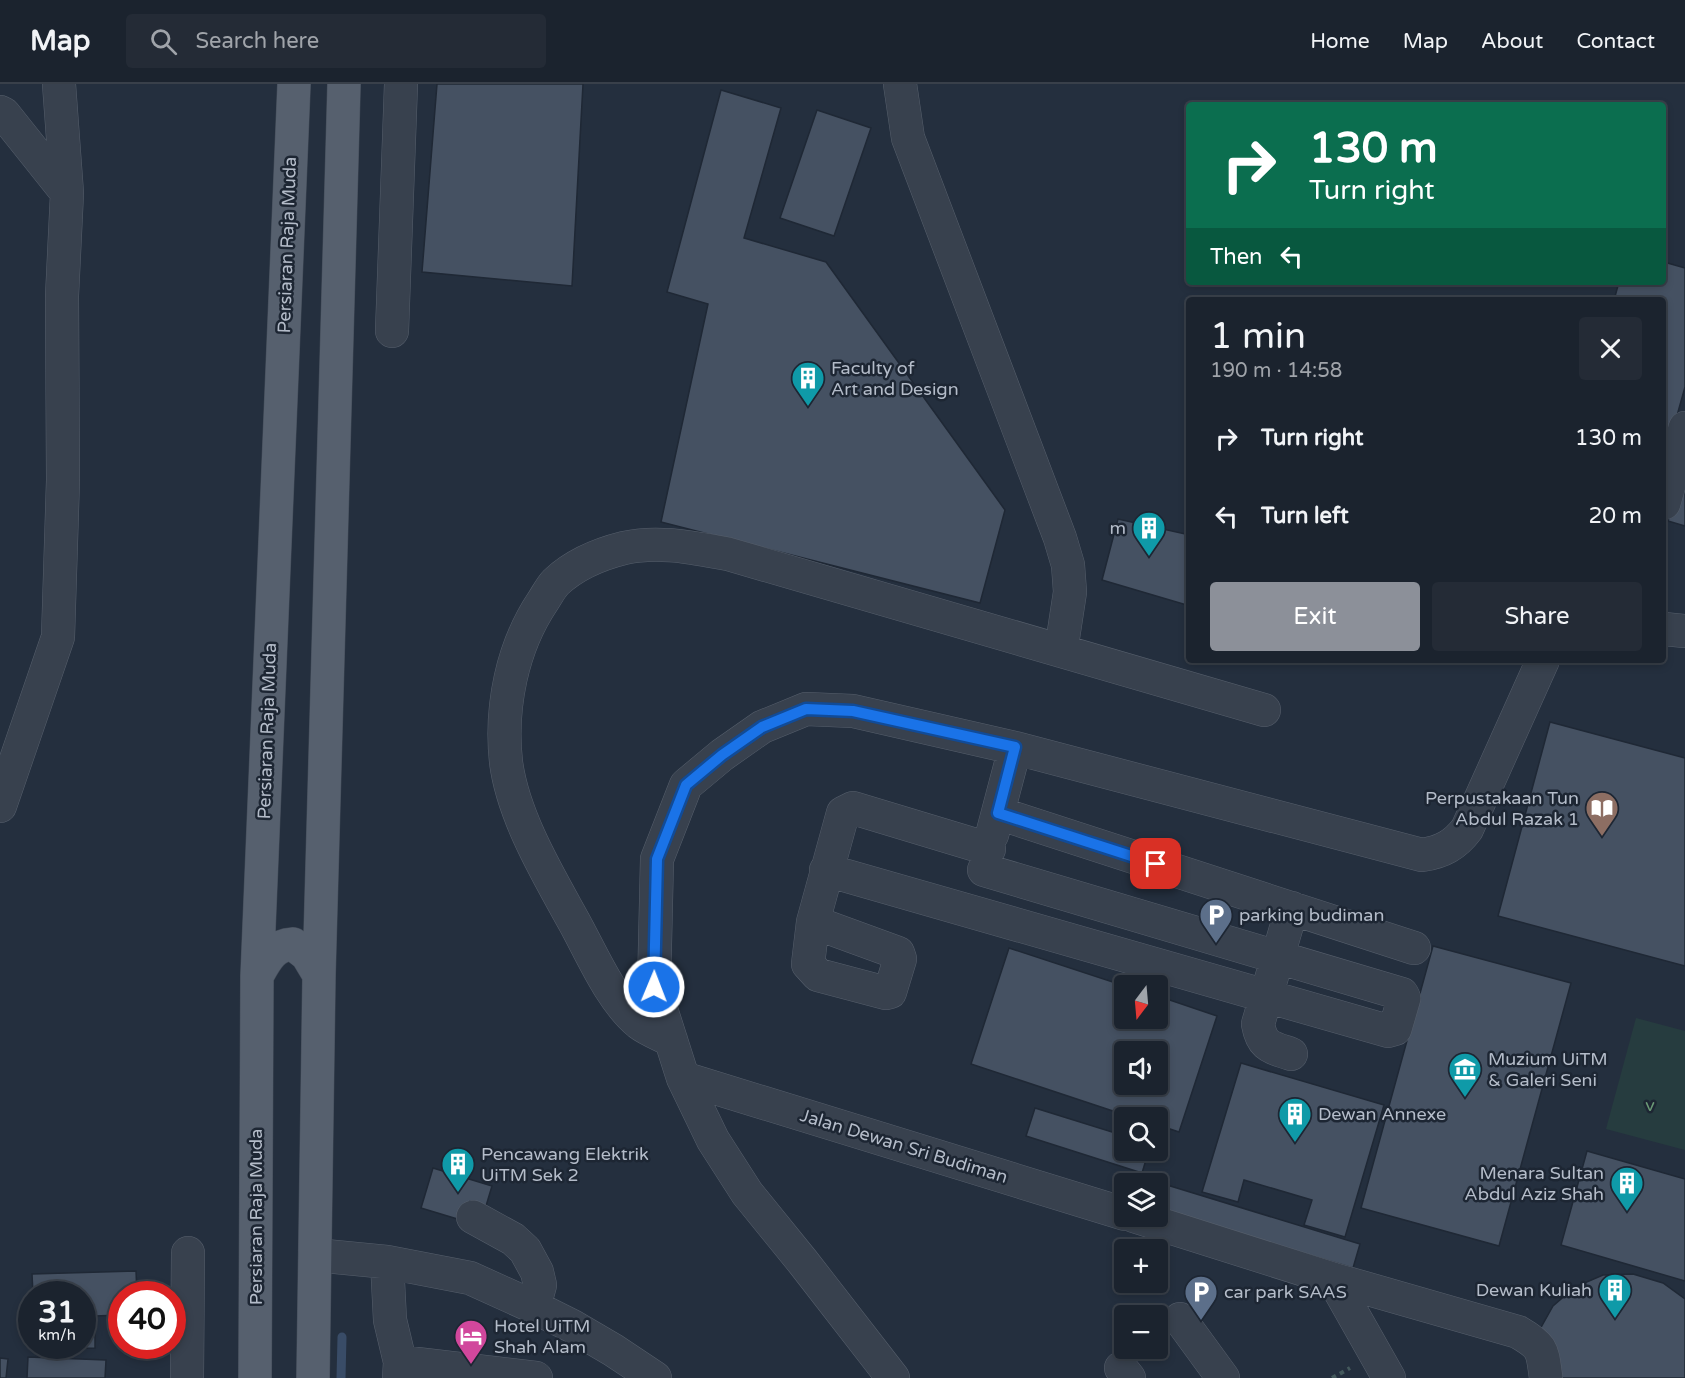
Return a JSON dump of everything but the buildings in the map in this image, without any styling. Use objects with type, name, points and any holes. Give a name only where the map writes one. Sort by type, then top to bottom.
[{"type":"main road","name":"Persiaran Raja Muda","points":[[255,1378],[257,976],[294,84]]},
{"type":"main road","points":[[313,1378],[319,975],[344,84]]},
{"type":"main road","points":[[257,976],[270,953],[284,944],[293,944],[307,956],[319,975]]},
{"type":"street","points":[[0,806],[58,637],[63,480],[62,296],[67,194],[59,84]]},
{"type":"street","points":[[392,331],[402,84]]},
{"type":"street","points":[[900,84],[908,138],[1060,538],[1068,565],[1070,592],[1061,651]]},
{"type":"street","points":[[0,112],[67,194]]},
{"type":"street","points":[[1666,496],[1685,428]]},
{"type":"street","points":[[671,1040],[640,1024],[612,989],[556,889],[520,814],[506,763],[505,722],[509,682],[518,653],[536,612],[555,583],[584,562],[625,548],[669,544],[728,554],[1264,710]]},
{"type":"street","points":[[1666,629],[1685,631]]},
{"type":"street","points":[[893,1378],[747,1193],[713,1140],[683,1078],[654,987],[657,859],[686,785],[722,755],[762,727],[806,709],[853,711],[1015,747],[1422,855],[1436,853],[1449,847],[1460,839],[1467,829],[1541,663]]},
{"type":"street","points":[[972,912],[1015,747]]},
{"type":"street","points":[[813,922],[826,870],[843,813],[853,808],[1115,909],[1402,994],[1404,998],[1395,1029],[1388,1031],[826,870]]},
{"type":"street","points":[[998,813],[1414,948]]},
{"type":"street","points":[[1291,1054],[1269,1046],[1261,1038],[1258,1024],[1268,997],[1292,908]]},
{"type":"street","points":[[1103,950],[1115,909]]},
{"type":"street","points":[[598,965],[654,987]]},
{"type":"street","name":"Jalan Dewan Sri Budiman","points":[[683,1078],[1114,1211]]},
{"type":"street","points":[[473,1217],[513,1239],[525,1250],[537,1272],[540,1285],[534,1307]]},
{"type":"street","points":[[1168,1227],[1333,1279],[1518,1332],[1532,1340],[1542,1350],[1546,1378]]},
{"type":"street","points":[[187,1378],[188,1253]]},
{"type":"street","points":[[315,1255],[387,1262],[470,1278],[534,1307],[613,1350],[655,1378]]},
{"type":"street","points":[[387,1262],[390,1320],[400,1370],[522,1375],[536,1378]]},
{"type":"street","points":[[1333,1279],[1389,1378]]},
{"type":"street","points":[[1180,1319],[1222,1378]]},
{"type":"green space","name":"v","points":[[1636,1018],[1685,1031],[1685,1150],[1606,1129]]},
{"type":"waterway","points":[[341,1378],[342,1337]]},
{"type":"place","name":"Faculty of Art and Design","points":[[808,407]]},
{"type":"place","name":"m","points":[[1149,557]]},
{"type":"place","name":"Perpustakaan Tun Abdul Razak 1","points":[[1602,837]]},
{"type":"place","name":"parking budiman","points":[[1216,944]]},
{"type":"place","name":"Muzium UiTM & Galeri Seni","points":[[1465,1098]]},
{"type":"place","name":"Dewan Annexe","points":[[1295,1143]]},
{"type":"place","name":"Pencawang Elektrik UiTM Sek 2","points":[[458,1193]]},
{"type":"place","name":"Menara Sultan Abdul Aziz Shah","points":[[1627,1212]]},
{"type":"place","name":"Dewan Kuliah","points":[[1615,1319]]},
{"type":"place","name":"car park SAAS","points":[[1201,1321]]},
{"type":"place","name":"Hotel UiTM Shah Alam","points":[[471,1365]]},
{"type":"route","points":[[654,987],[657,859],[686,785],[722,755],[762,727],[806,709],[853,711],[1015,747],[998,813],[1156,864]]}]
